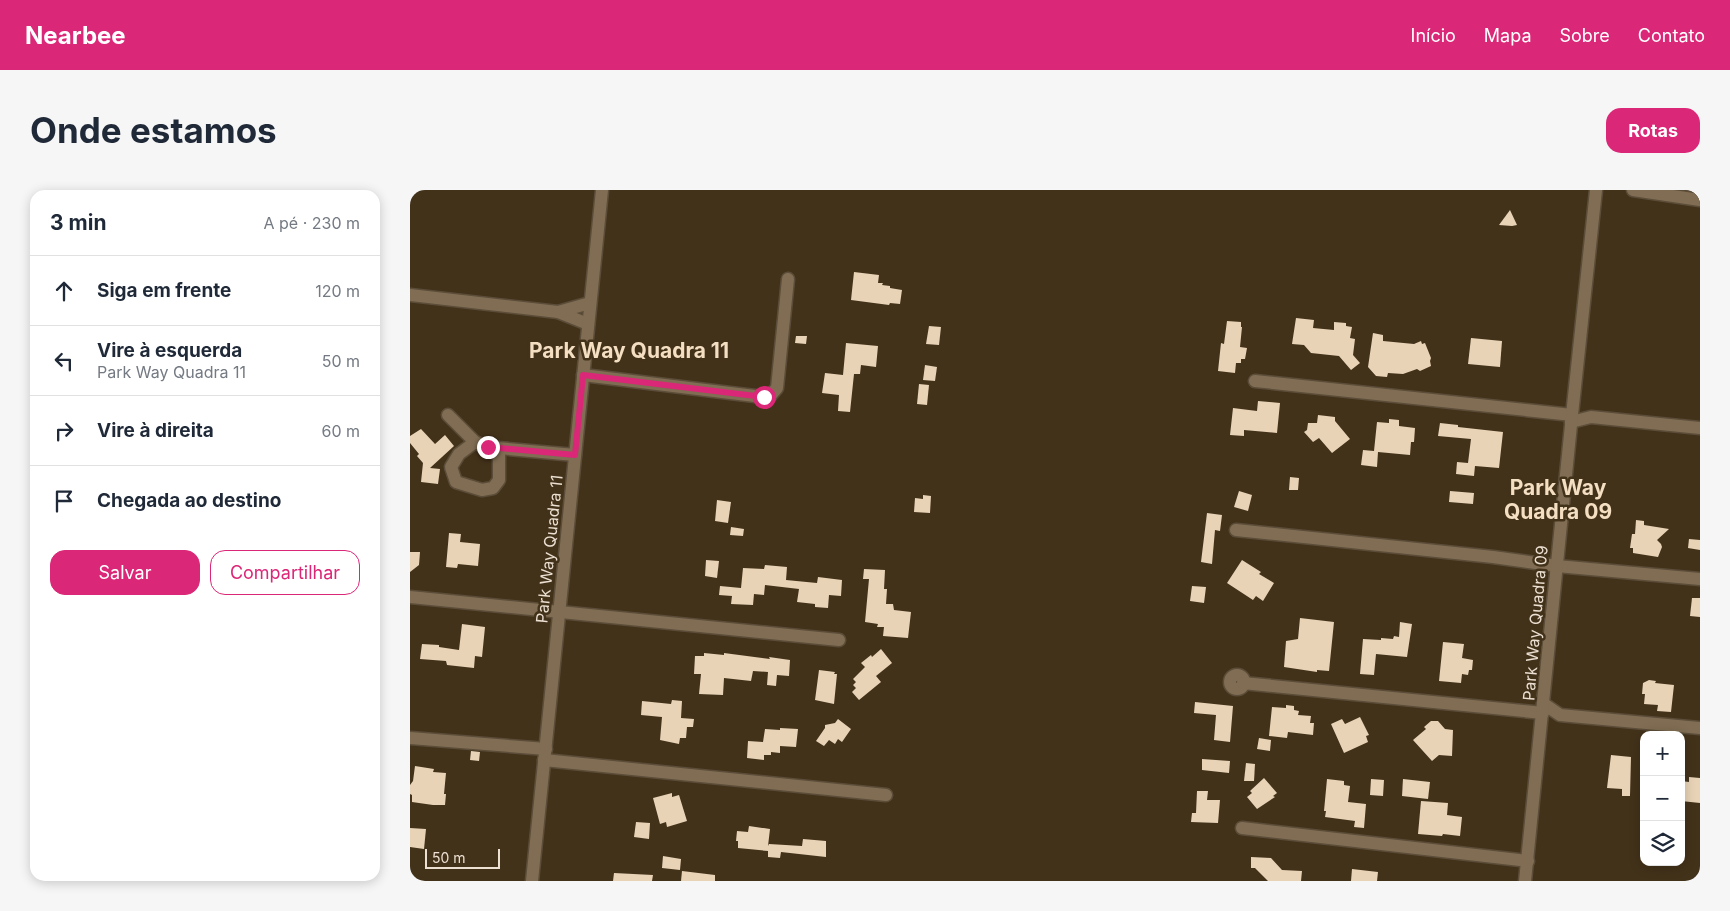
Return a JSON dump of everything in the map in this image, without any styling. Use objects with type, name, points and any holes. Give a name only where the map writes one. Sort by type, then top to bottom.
[{"type":"street","name":"Park Way Quadra 11","points":[[532,881],[602,190]]},
{"type":"street","points":[[1633,190],[1700,200]]},
{"type":"street","name":"Park Way Quadra 09","points":[[1526,881],[1572,415],[1599,191]]},
{"type":"street","points":[[583,375],[764,397],[770,396],[777,388],[788,279]]},
{"type":"street","points":[[410,296],[558,312],[588,324]]},
{"type":"street","points":[[558,312],[590,303]]},
{"type":"street","points":[[1255,381],[1700,428]]},
{"type":"street","points":[[448,415],[475,442],[488,447],[575,455]]},
{"type":"street","points":[[475,442],[460,454],[451,468],[456,482],[482,490],[493,488],[499,480],[500,449]]},
{"type":"street","points":[[1236,530],[1493,557],[1557,566],[1700,579]]},
{"type":"street","points":[[410,597],[839,640]]},
{"type":"street","points":[[1243,683],[1700,728]]},
{"type":"street","points":[[1543,714],[1560,715]]},
{"type":"street","points":[[410,738],[886,795]]},
{"type":"street","points":[[1242,828],[1528,861]]},
{"type":"building","points":[[1510,210],[1517,225],[1499,225]]},
{"type":"building","points":[[854,272],[879,275],[878,283],[902,290],[900,304],[890,303],[889,305],[851,300]]},
{"type":"building","points":[[1296,318],[1314,320],[1313,328],[1334,330],[1334,322],[1346,323],[1346,326],[1352,327],[1350,338],[1355,339],[1353,355],[1360,363],[1351,370],[1339,356],[1311,353],[1304,345],[1292,344]]},
{"type":"building","points":[[1227,321],[1241,322],[1240,347],[1247,348],[1245,359],[1241,359],[1241,363],[1236,363],[1235,373],[1218,371],[1221,343],[1224,344]]},
{"type":"building","points":[[929,326],[941,327],[939,345],[926,344]]},
{"type":"building","points":[[1373,333],[1383,335],[1383,341],[1414,344],[1421,341],[1422,344],[1425,343],[1431,358],[1431,366],[1420,371],[1417,369],[1403,374],[1388,373],[1387,377],[1376,376],[1368,367]]},
{"type":"building","points":[[796,336],[807,336],[806,344],[795,343]]},
{"type":"building","points":[[1471,338],[1502,341],[1500,367],[1468,364]]},
{"type":"building","points":[[846,343],[878,346],[876,367],[861,365],[860,374],[854,374],[850,412],[838,411],[839,395],[822,393],[825,373],[843,375]]},
{"type":"building","points":[[925,365],[937,367],[935,381],[923,380]]},
{"type":"building","points":[[919,384],[929,385],[927,405],[917,404]]},
{"type":"building","points":[[1258,401],[1280,403],[1277,433],[1244,430],[1244,436],[1230,435],[1233,408],[1257,411]]},
{"type":"building","points":[[1318,415],[1335,417],[1335,421],[1350,439],[1332,453],[1319,438],[1313,442],[1304,432],[1307,430],[1308,423],[1317,423]]},
{"type":"building","points":[[1389,419],[1399,420],[1399,426],[1415,428],[1414,442],[1411,442],[1410,455],[1378,452],[1377,467],[1361,465],[1363,450],[1374,451],[1377,422],[1389,423]]},
{"type":"building","points":[[1440,423],[1503,432],[1499,468],[1475,466],[1474,476],[1456,474],[1457,462],[1468,463],[1471,439],[1438,436]]},
{"type":"building","points":[[421,429],[435,444],[445,435],[454,446],[430,468],[440,469],[438,484],[421,482],[423,463],[417,456],[419,454],[410,443],[410,436]]},
{"type":"building","points":[[1290,477],[1299,478],[1298,490],[1289,490]]},
{"type":"building","points":[[1239,491],[1252,495],[1248,511],[1234,507]]},
{"type":"building","points":[[1450,491],[1474,493],[1473,504],[1449,502]]},
{"type":"building","points":[[923,495],[931,496],[930,513],[914,512],[915,498],[923,499]]},
{"type":"building","points":[[717,500],[731,502],[728,523],[715,521]]},
{"type":"building","points":[[1207,513],[1222,515],[1220,531],[1215,530],[1212,564],[1201,562]]},
{"type":"building","points":[[1636,520],[1644,521],[1644,525],[1669,529],[1657,540],[1662,547],[1658,557],[1633,553],[1633,548],[1630,548],[1632,534],[1635,534]]},
{"type":"building","points":[[731,527],[744,529],[743,536],[730,535]]},
{"type":"building","points":[[449,533],[461,534],[460,542],[480,544],[478,566],[458,564],[457,568],[446,567]]},
{"type":"building","points":[[1689,539],[1700,540],[1700,550],[1688,548]]},
{"type":"building","points":[[410,552],[420,552],[419,565],[410,572]]},
{"type":"building","points":[[706,560],[719,561],[717,578],[705,576]]},
{"type":"building","points":[[1242,560],[1274,583],[1263,601],[1256,596],[1253,600],[1227,583]]},
{"type":"building","points":[[765,565],[787,567],[786,580],[817,583],[818,577],[842,580],[841,596],[829,595],[828,608],[797,602],[799,589],[765,585],[764,595],[754,594],[753,605],[731,604],[732,596],[719,595],[720,586],[741,588],[743,568],[764,569]]},
{"type":"building","points":[[864,569],[885,570],[884,589],[887,589],[886,604],[893,604],[894,610],[911,612],[908,638],[883,636],[884,627],[877,627],[878,624],[865,622],[869,579],[863,579]]},
{"type":"building","points":[[1192,586],[1206,587],[1204,603],[1190,601]]},
{"type":"building","points":[[1692,598],[1700,598],[1700,617],[1690,616]]},
{"type":"building","points":[[1300,618],[1334,622],[1329,671],[1317,670],[1317,672],[1284,667],[1286,641],[1298,639]]},
{"type":"building","points":[[1400,622],[1412,624],[1407,657],[1376,654],[1374,675],[1360,674],[1363,639],[1381,640],[1381,638],[1393,639],[1394,636],[1399,637]]},
{"type":"building","points":[[462,624],[485,627],[482,657],[475,656],[474,668],[447,665],[446,661],[420,659],[422,644],[439,645],[439,647],[459,650]]},
{"type":"building","points":[[1443,642],[1464,644],[1462,658],[1473,660],[1472,670],[1469,670],[1468,675],[1462,674],[1461,683],[1439,681]]},
{"type":"building","points":[[881,649],[892,663],[876,676],[881,682],[859,700],[852,692],[856,688],[853,685],[856,682],[853,679],[865,667],[861,663]]},
{"type":"building","points":[[704,653],[724,655],[724,653],[790,660],[789,676],[777,675],[776,686],[767,685],[768,672],[753,671],[751,681],[724,678],[723,695],[699,694],[701,674],[694,674],[695,656],[704,656]]},
{"type":"building","points":[[819,670],[835,672],[834,674],[837,674],[834,704],[815,700]]},
{"type":"building","points":[[1649,680],[1656,681],[1655,683],[1674,685],[1671,712],[1657,711],[1658,705],[1644,704],[1645,694],[1642,694],[1643,683]]},
{"type":"building","points":[[672,700],[682,701],[681,718],[694,719],[693,727],[687,727],[686,738],[680,738],[679,744],[660,740],[662,717],[641,715],[642,701],[671,704]]},
{"type":"building","points":[[1195,702],[1233,706],[1230,742],[1214,740],[1216,715],[1194,713]]},
{"type":"building","points":[[1286,705],[1294,706],[1294,710],[1299,711],[1298,715],[1311,716],[1310,723],[1314,723],[1313,735],[1288,732],[1287,738],[1269,736],[1272,707],[1286,708]]},
{"type":"building","points":[[1360,717],[1369,735],[1366,736],[1368,742],[1344,753],[1331,724],[1342,719],[1345,724]]},
{"type":"building","points":[[838,719],[851,729],[842,742],[838,739],[835,744],[829,740],[824,746],[816,741],[825,725],[835,723]]},
{"type":"building","points":[[1431,721],[1438,721],[1445,729],[1453,730],[1452,756],[1439,755],[1432,761],[1413,740],[1426,729],[1424,727]]},
{"type":"building","points":[[780,728],[798,729],[796,747],[780,746],[780,753],[771,752],[771,755],[764,755],[764,760],[747,758],[748,741],[763,742],[765,729],[780,730]]},
{"type":"building","points":[[1259,738],[1271,740],[1270,751],[1257,749]]},
{"type":"building","points":[[471,751],[480,752],[479,761],[470,760]]},
{"type":"building","points":[[1611,755],[1631,757],[1630,796],[1622,796],[1622,789],[1607,788]]},
{"type":"building","points":[[1202,759],[1230,761],[1229,773],[1202,770]]},
{"type":"building","points":[[1246,763],[1255,764],[1254,781],[1244,781]]},
{"type":"building","points":[[415,766],[434,769],[433,772],[446,773],[445,805],[412,802],[410,785],[413,781]]},
{"type":"building","points":[[1689,777],[1700,778],[1700,803],[1685,801],[1685,782],[1689,782]]},
{"type":"building","points":[[1264,778],[1277,793],[1273,796],[1275,797],[1257,809],[1247,797],[1252,793],[1250,791]]},
{"type":"building","points":[[1327,779],[1344,781],[1344,785],[1350,786],[1348,802],[1366,804],[1364,828],[1354,827],[1355,821],[1325,817]]},
{"type":"building","points":[[1371,779],[1384,780],[1383,796],[1370,795]]},
{"type":"building","points":[[1403,779],[1430,782],[1428,799],[1402,796]]},
{"type":"building","points":[[1197,791],[1208,791],[1207,800],[1220,800],[1218,823],[1191,822],[1192,813],[1196,813]]},
{"type":"building","points":[[672,793],[672,797],[679,795],[687,821],[667,827],[666,822],[660,824],[653,798]]},
{"type":"building","points":[[1421,801],[1448,803],[1447,815],[1462,817],[1460,836],[1418,834]]},
{"type":"building","points":[[636,822],[650,823],[649,839],[634,837]]},
{"type":"building","points":[[749,826],[770,829],[768,846],[769,844],[802,846],[803,839],[826,841],[826,857],[781,852],[780,858],[768,857],[768,851],[738,848],[738,841],[736,841],[737,831],[748,832]]},
{"type":"building","points":[[410,828],[426,829],[424,849],[410,847]]},
{"type":"building","points":[[663,856],[681,859],[680,870],[662,868]]},
{"type":"building","points":[[1251,857],[1271,858],[1282,870],[1302,871],[1301,881],[1268,881],[1255,868],[1251,868]]},
{"type":"building","points":[[1352,869],[1378,872],[1377,881],[1351,881]]},
{"type":"building","points":[[682,871],[715,875],[715,881],[681,881]]},
{"type":"building","points":[[614,873],[653,875],[652,881],[613,881]]},
{"type":"district","name":"Park Way Quadra 11","points":[[629,351]]},
{"type":"district","name":"Park Way Quadra 09","points":[[1558,500]]},
{"type":"route","points":[[488,447],[575,455],[583,375],[764,397]]}]
